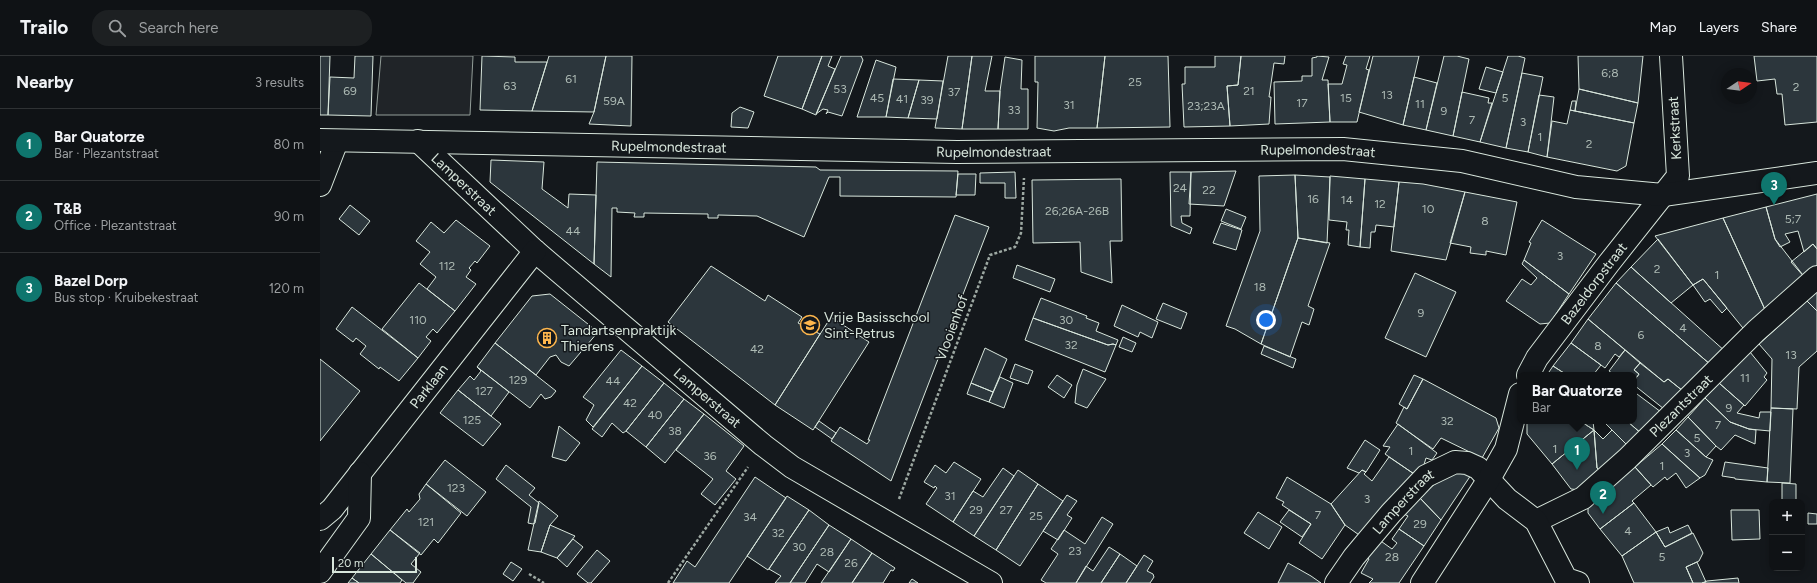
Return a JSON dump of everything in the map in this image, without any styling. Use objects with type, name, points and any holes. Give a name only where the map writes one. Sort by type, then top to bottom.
[{"type":"street","name":"Kerkstraat","points":[[1663,195],[1678,176],[1671,56]]},
{"type":"street","name":"Rupelmondestraat","points":[[328,140],[949,152],[1343,149],[1462,161],[1576,187],[1663,195],[1817,173]]},
{"type":"street","points":[[320,185],[328,140]]},
{"type":"street","name":"Lamperstraat","points":[[418,141],[535,251],[763,445],[792,467],[991,583]]},
{"type":"street","name":"Bazeldorpstraat","points":[[1529,372],[1536,358],[1663,195]]},
{"type":"street","name":"Parklaan","points":[[320,519],[332,509],[535,251]]},
{"type":"street","name":"Plezantstraat","points":[[1536,521],[1583,498],[1627,459],[1689,396],[1756,332],[1817,277]]},
{"type":"street","points":[[1422,583],[1490,479],[1506,449],[1517,406]]},
{"type":"street","name":"Lamperstraat","points":[[1336,583],[1354,557],[1386,518],[1426,476],[1455,462],[1467,463],[1478,468],[1490,479],[1507,499],[1536,521]]},
{"type":"street","points":[[320,572],[359,518],[360,473]]},
{"type":"street","points":[[1536,521],[1566,579],[1578,583]]},
{"type":"path","name":"Vlooienhof","points":[[890,524],[990,255],[1015,247],[1021,233],[1026,151]]},
{"type":"path","points":[[668,583],[763,445]]},
{"type":"path","points":[[529,574],[544,583]]},
{"type":"shaded area","points":[[381,56],[473,56],[470,115],[376,115]]},
{"type":"building","points":[[320,56],[330,56],[328,115],[320,115]]},
{"type":"building","points":[[355,56],[373,56],[371,116],[328,115],[330,77],[354,78]]},
{"type":"building","points":[[482,56],[515,57],[515,62],[547,62],[532,111],[480,110]]},
{"type":"building","points":[[549,56],[606,56],[594,112],[532,111]]},
{"type":"building","points":[[606,56],[632,56],[631,126],[589,124],[594,112]]},
{"type":"building","points":[[778,56],[822,56],[802,109],[764,96]]},
{"type":"building","points":[[822,56],[832,56],[828,66],[835,69],[816,115],[802,109]]},
{"type":"building","points":[[841,56],[861,56],[863,60],[842,116],[828,112],[826,114],[828,110],[823,109],[816,114]]},
{"type":"building","points":[[948,56],[972,56],[962,129],[935,128]]},
{"type":"building","points":[[972,56],[992,56],[985,91],[1000,91],[998,129],[962,129]]},
{"type":"building","points":[[1035,56],[1105,56],[1097,128],[1069,128],[1054,131],[1037,128],[1038,82],[1035,82]]},
{"type":"building","points":[[1105,56],[1168,56],[1170,127],[1097,128]]},
{"type":"building","points":[[1215,56],[1241,56],[1238,85],[1227,86],[1230,126],[1184,127],[1182,84],[1185,84],[1185,67],[1215,67]]},
{"type":"building","points":[[1241,56],[1285,56],[1284,64],[1274,63],[1269,97],[1271,97],[1269,124],[1230,126],[1227,86],[1238,85]]},
{"type":"building","points":[[1317,56],[1329,57],[1322,80],[1328,80],[1330,122],[1275,124],[1274,82],[1302,81],[1302,76],[1312,76],[1312,58]]},
{"type":"building","points":[[1346,56],[1370,56],[1366,69],[1369,70],[1357,122],[1330,122],[1328,84],[1342,84],[1347,65],[1343,64]]},
{"type":"building","points":[[1373,56],[1419,56],[1403,125],[1359,112]]},
{"type":"building","points":[[1444,56],[1457,56],[1469,59],[1453,136],[1426,130]]},
{"type":"building","points":[[1508,56],[1525,58],[1506,148],[1480,142]]},
{"type":"building","points":[[1578,56],[1643,56],[1638,103],[1579,89]]},
{"type":"building","points":[[1754,56],[1817,56],[1817,122],[1785,125],[1782,94],[1777,94],[1775,79],[1757,81],[1757,68],[1755,68]]},
{"type":"building","points":[[1005,57],[1022,60],[1021,89],[1028,89],[1028,129],[998,129],[1000,91]]},
{"type":"building","points":[[876,60],[896,67],[886,117],[857,117]]},
{"type":"building","points":[[1486,67],[1503,72],[1496,93],[1479,89]]},
{"type":"building","points":[[1522,73],[1543,77],[1528,152],[1506,148]]},
{"type":"building","points":[[1414,77],[1437,83],[1426,130],[1403,125]]},
{"type":"building","points":[[893,79],[919,80],[908,118],[886,117]]},
{"type":"building","points":[[919,80],[943,81],[937,119],[908,118]]},
{"type":"building","points":[[1579,89],[1638,103],[1634,123],[1575,111]]},
{"type":"building","points":[[1462,92],[1489,98],[1488,103],[1492,103],[1480,142],[1453,136]]},
{"type":"building","points":[[1539,95],[1554,97],[1547,157],[1528,152]]},
{"type":"building","points":[[1572,101],[1576,101],[1575,111],[1570,110]]},
{"type":"building","points":[[740,107],[754,112],[748,128],[731,127],[732,113]]},
{"type":"building","points":[[1570,110],[1634,123],[1626,166],[1617,171],[1547,157],[1552,121],[1567,124]]},
{"type":"building","points":[[491,160],[544,162],[542,189],[568,208],[569,194],[596,195],[594,264],[490,182]]},
{"type":"building","points":[[597,162],[816,167],[820,170],[958,171],[956,197],[840,196],[840,177],[829,177],[804,237],[757,216],[718,215],[718,218],[708,218],[708,214],[644,213],[644,217],[634,217],[635,213],[617,212],[617,208],[612,208],[611,277],[594,264]]},
{"type":"building","points":[[1236,171],[1224,206],[1189,204],[1191,172]]},
{"type":"building","points":[[1015,172],[1016,198],[1005,198],[1005,183],[980,183],[980,173]]},
{"type":"building","points":[[1170,172],[1191,172],[1190,216],[1181,216],[1182,223],[1192,228],[1190,234],[1171,226]]},
{"type":"building","points":[[958,174],[976,174],[975,195],[956,195]]},
{"type":"building","points":[[1295,175],[1298,238],[1261,344],[1235,329],[1226,326],[1260,231],[1259,176]]},
{"type":"building","points":[[1295,175],[1330,177],[1327,243],[1298,238]]},
{"type":"building","points":[[1330,176],[1365,179],[1360,247],[1348,245],[1349,230],[1346,230],[1347,222],[1329,220]]},
{"type":"building","points":[[1121,179],[1122,241],[1110,241],[1112,283],[1081,272],[1080,242],[1033,243],[1032,180]]},
{"type":"building","points":[[1365,179],[1399,182],[1394,227],[1376,225],[1375,232],[1371,232],[1370,248],[1360,247]]},
{"type":"building","points":[[1399,182],[1423,184],[1465,192],[1446,260],[1391,251]]},
{"type":"building","points":[[1465,192],[1517,202],[1506,255],[1486,251],[1486,255],[1470,253],[1471,247],[1450,243]]},
{"type":"building","points":[[1817,194],[1817,249],[1813,244],[1804,252],[1798,231],[1785,234],[1790,242],[1780,247],[1775,239],[1766,207]]},
{"type":"building","points":[[350,205],[370,221],[359,235],[339,219]]},
{"type":"building","points":[[1766,207],[1775,239],[1806,279],[1767,314],[1723,218]]},
{"type":"building","points":[[1226,209],[1246,217],[1241,229],[1221,221]]},
{"type":"building","points":[[955,215],[989,227],[891,481],[831,441],[840,427],[867,444],[870,440],[868,440]]},
{"type":"building","points":[[1723,218],[1767,314],[1747,333],[1703,279],[1693,285],[1655,236]]},
{"type":"building","points":[[456,220],[490,246],[477,263],[475,261],[469,268],[471,270],[466,277],[476,284],[455,311],[427,289],[436,277],[420,264],[430,252],[416,241],[431,222],[444,233]]},
{"type":"building","points":[[1542,220],[1596,254],[1569,294],[1524,260],[1531,243],[1529,242]]},
{"type":"building","points":[[1221,223],[1242,230],[1236,250],[1213,243]]},
{"type":"building","points":[[1298,238],[1330,243],[1308,306],[1314,309],[1309,325],[1302,322],[1290,357],[1261,344]]},
{"type":"building","points":[[1658,239],[1693,285],[1671,303],[1631,267]]},
{"type":"building","points":[[1813,244],[1817,249],[1817,268],[1806,279],[1791,262]]},
{"type":"building","points":[[1524,260],[1569,294],[1550,323],[1540,324],[1506,301],[1522,279],[1531,285],[1537,278],[1522,264]]},
{"type":"building","points":[[1017,265],[1055,279],[1050,292],[1013,278]]},
{"type":"building","points":[[711,266],[765,301],[768,295],[802,317],[798,323],[820,334],[775,405],[668,322]]},
{"type":"building","points":[[1631,267],[1726,352],[1711,365],[1616,283]]},
{"type":"building","points":[[1415,273],[1456,292],[1426,357],[1385,338]]},
{"type":"building","points":[[1703,279],[1727,308],[1722,313],[1710,299],[1705,302],[1693,285]]},
{"type":"building","points":[[419,283],[455,311],[437,333],[433,329],[426,337],[431,341],[418,358],[382,329]]},
{"type":"building","points":[[1616,283],[1711,365],[1683,391],[1668,379],[1664,382],[1588,319]]},
{"type":"building","points":[[1817,291],[1817,311],[1807,301]]},
{"type":"building","name":"Tandartsenpraktijk Thierens","points":[[550,294],[598,332],[569,366],[561,362],[556,355],[550,357],[536,375],[495,343],[532,296]]},
{"type":"building","points":[[1041,298],[1087,316],[1086,318],[1099,323],[1096,331],[1118,340],[1116,345],[1108,345],[1033,318]]},
{"type":"building","points":[[1807,301],[1817,311],[1817,351],[1799,367],[1797,409],[1771,408],[1772,359],[1759,344]]},
{"type":"building","points":[[1163,303],[1187,313],[1181,329],[1156,319]]},
{"type":"building","points":[[1122,305],[1158,322],[1152,338],[1140,332],[1138,337],[1114,326]]},
{"type":"building","points":[[352,307],[418,358],[399,381],[380,367],[379,369],[360,354],[366,346],[356,338],[353,342],[336,329]]},
{"type":"building","points":[[831,317],[869,342],[813,430],[775,405]]},
{"type":"building","points":[[1033,318],[1108,345],[1116,345],[1105,372],[1025,340]]},
{"type":"building","points":[[1588,319],[1625,350],[1619,357],[1615,354],[1605,368],[1571,343]]},
{"type":"building","points":[[1123,337],[1136,343],[1132,352],[1119,347]]},
{"type":"building","points":[[495,343],[556,391],[551,397],[545,399],[541,394],[530,408],[477,367]]},
{"type":"building","points":[[1571,343],[1601,365],[1595,372],[1562,372],[1553,366]]},
{"type":"building","points":[[1264,346],[1296,359],[1293,368],[1261,354]]},
{"type":"building","points":[[985,348],[1007,359],[993,392],[971,383]]},
{"type":"building","points":[[621,350],[642,366],[593,427],[586,420],[594,405],[583,397]]},
{"type":"building","points":[[1625,350],[1640,363],[1634,370],[1636,372],[1609,371]]},
{"type":"building","points":[[1750,352],[1767,373],[1764,377],[1767,380],[1745,406],[1719,383]]},
{"type":"building","points":[[320,359],[360,391],[320,441]]},
{"type":"building","points":[[1640,363],[1664,382],[1668,379],[1683,391],[1664,409],[1637,387],[1637,377],[1639,374],[1634,370]]},
{"type":"building","points":[[1015,364],[1033,371],[1028,384],[1010,378]]},
{"type":"building","points":[[642,366],[664,383],[626,431],[623,433],[612,423],[602,437],[592,429]]},
{"type":"building","points":[[1553,366],[1562,372],[1549,372]]},
{"type":"building","points":[[477,367],[509,392],[491,416],[458,390],[470,376],[474,380],[481,371]]},
{"type":"building","points":[[1083,369],[1106,379],[1087,408],[1075,403],[1077,385]]},
{"type":"building","points":[[1057,375],[1072,385],[1064,398],[1048,387]]},
{"type":"building","points":[[1414,375],[1423,379],[1407,409],[1399,404]]},
{"type":"building","points":[[1000,377],[1013,383],[1004,408],[989,402]]},
{"type":"building","points":[[1423,379],[1496,418],[1499,428],[1482,458],[1441,438],[1433,449],[1396,423],[1404,407],[1407,409]]},
{"type":"building","points":[[664,383],[684,399],[646,447],[626,431]]},
{"type":"building","points":[[971,383],[993,392],[989,402],[967,394]]},
{"type":"building","points":[[1719,383],[1744,405],[1737,413],[1759,418],[1760,412],[1771,412],[1770,431],[1749,429],[1730,422],[1705,398]]},
{"type":"building","points":[[458,390],[501,424],[483,446],[440,413]]},
{"type":"building","points":[[1637,394],[1661,412],[1643,435],[1630,424],[1637,424]]},
{"type":"building","points":[[1705,398],[1730,422],[1756,430],[1755,444],[1735,435],[1721,450],[1716,446],[1688,417]]},
{"type":"building","points":[[684,399],[704,414],[665,463],[646,447]]},
{"type":"building","points":[[1771,408],[1793,409],[1790,483],[1767,482]]},
{"type":"building","points":[[704,414],[744,446],[726,471],[736,479],[715,505],[701,494],[713,479],[676,450]]},
{"type":"building","points":[[1688,417],[1716,446],[1706,457],[1676,430]]},
{"type":"building","points":[[819,421],[836,433],[832,439],[815,427]]},
{"type":"building","points":[[1398,424],[1437,453],[1432,460],[1426,458],[1420,478],[1385,454],[1390,447],[1383,446]]},
{"type":"building","points":[[1527,424],[1585,424],[1594,430],[1552,464],[1527,434]]},
{"type":"building","points":[[1585,424],[1593,424],[1594,430]]},
{"type":"building","points":[[1606,424],[1630,424],[1643,435],[1631,449]]},
{"type":"building","points":[[559,426],[580,443],[566,461],[552,457]]},
{"type":"building","points":[[1594,430],[1597,468],[1601,472],[1580,490],[1571,489],[1552,464]]},
{"type":"building","points":[[1594,430],[1603,439],[1612,430],[1631,449],[1601,472],[1597,468]]},
{"type":"building","points":[[1676,430],[1706,457],[1713,460],[1705,475],[1700,478],[1662,444]]},
{"type":"building","points":[[1365,440],[1380,450],[1366,472],[1362,470],[1359,473],[1347,468]]},
{"type":"building","points":[[1662,444],[1700,478],[1686,488],[1676,473],[1667,480],[1665,477],[1653,487],[1635,467]]},
{"type":"building","points":[[1389,457],[1420,478],[1362,537],[1345,525],[1331,504],[1362,470],[1366,472],[1364,474],[1372,481]]},
{"type":"building","points":[[445,460],[486,492],[467,516],[426,484]]},
{"type":"building","points":[[954,462],[981,479],[953,522],[926,504],[937,488],[935,486],[934,488],[924,482],[935,465],[946,473]]},
{"type":"building","points":[[1725,462],[1768,468],[1767,482],[1735,479],[1722,476]]},
{"type":"building","points":[[506,465],[535,488],[529,495],[539,503],[535,523],[533,524],[528,523],[531,507],[496,479]]},
{"type":"building","points":[[1635,467],[1651,485],[1632,501],[1634,503],[1600,529],[1588,513],[1588,505]]},
{"type":"building","points":[[1003,468],[1014,476],[974,536],[953,522],[973,491],[983,497]]},
{"type":"building","points":[[1018,470],[1038,484],[996,550],[974,536]]},
{"type":"building","points":[[1465,471],[1471,475],[1441,520],[1418,496],[1438,482],[1453,474]]},
{"type":"building","points":[[755,477],[786,498],[729,583],[673,583],[687,561],[695,567]]},
{"type":"building","points":[[1287,477],[1331,504],[1345,525],[1322,559],[1299,543],[1311,524],[1282,505],[1284,502],[1276,498]]},
{"type":"building","points":[[1782,483],[1796,484],[1796,499],[1782,499]]},
{"type":"building","points":[[426,484],[461,513],[438,543],[434,539],[421,555],[390,530],[407,509],[409,512],[420,499],[419,494]]},
{"type":"building","points":[[1038,484],[1063,501],[1020,566],[996,550]]},
{"type":"building","points":[[1067,495],[1077,501],[1067,515],[1072,518],[1058,540],[1043,531]]},
{"type":"building","points":[[787,496],[809,510],[768,570],[747,556]]},
{"type":"building","points":[[1418,496],[1441,520],[1424,546],[1399,529],[1408,516],[1402,513]]},
{"type":"building","points":[[539,501],[558,516],[550,525],[541,552],[528,550]]},
{"type":"building","points":[[1634,503],[1656,532],[1622,556],[1600,529]]},
{"type":"building","points":[[809,510],[829,525],[790,583],[775,583],[781,576],[769,569]]},
{"type":"building","points":[[1289,510],[1311,524],[1302,537],[1280,522]]},
{"type":"building","points":[[1731,510],[1759,510],[1760,539],[1732,540]]},
{"type":"building","points":[[1258,512],[1282,527],[1269,549],[1244,533]]},
{"type":"building","points":[[1808,513],[1817,514],[1817,524],[1808,524]]},
{"type":"building","points":[[1102,517],[1113,524],[1076,583],[1046,583],[1041,580],[1058,554],[1051,549],[1064,530],[1085,544]]},
{"type":"building","points":[[550,525],[575,536],[557,558],[541,552]]},
{"type":"building","points":[[829,525],[851,539],[829,572],[817,564],[805,583],[790,583]]},
{"type":"building","points":[[1688,525],[1692,533],[1665,547],[1656,532],[1668,527],[1670,533]]},
{"type":"building","points":[[1399,529],[1424,546],[1399,583],[1369,583],[1373,579],[1361,573],[1369,559],[1365,556],[1378,539],[1392,549],[1397,543],[1392,539]]},
{"type":"building","points":[[390,530],[420,553],[411,564],[421,572],[413,583],[406,583],[371,554]]},
{"type":"building","points":[[1656,532],[1665,547],[1693,533],[1703,553],[1699,561],[1686,567],[1693,583],[1634,583],[1622,556]]},
{"type":"building","points":[[573,539],[583,547],[567,567],[557,558]]},
{"type":"building","points":[[851,539],[872,553],[852,583],[821,583]]},
{"type":"building","points":[[1109,547],[1120,554],[1101,583],[1076,583],[1086,566],[1093,571]]},
{"type":"building","points":[[597,550],[610,561],[591,583],[588,583],[577,574]]},
{"type":"building","points":[[872,553],[895,568],[893,571],[891,570],[883,583],[852,583]]},
{"type":"building","points":[[371,554],[402,580],[400,583],[359,583],[352,578]]},
{"type":"building","points":[[1120,554],[1137,566],[1126,583],[1101,583]]},
{"type":"building","points":[[1144,555],[1153,561],[1147,571],[1153,574],[1154,577],[1150,583],[1126,583]]},
{"type":"building","points":[[511,562],[522,569],[513,581],[503,574]]},
{"type":"building","points":[[1697,562],[1706,582],[1693,583],[1686,567]]},
{"type":"building","points":[[1288,563],[1311,576],[1321,583],[1278,583]]},
{"type":"building","points":[[352,578],[359,583],[348,583]]},
{"type":"building","points":[[1738,578],[1739,583],[1702,583],[1707,581]]},
{"type":"building","points":[[912,579],[918,583],[909,583]]},
{"type":"place","name":"Bazel Dorp","points":[[1774,205]]},
{"type":"place","name":"Vrije Basisschool Sint-Petrus","points":[[810,325]]},
{"type":"place","name":"Tandartsenpraktijk Thierens","points":[[547,338]]},
{"type":"place","name":"Bar Quatorze","points":[[1577,470]]},
{"type":"place","name":"T&B","points":[[1603,514]]}]
